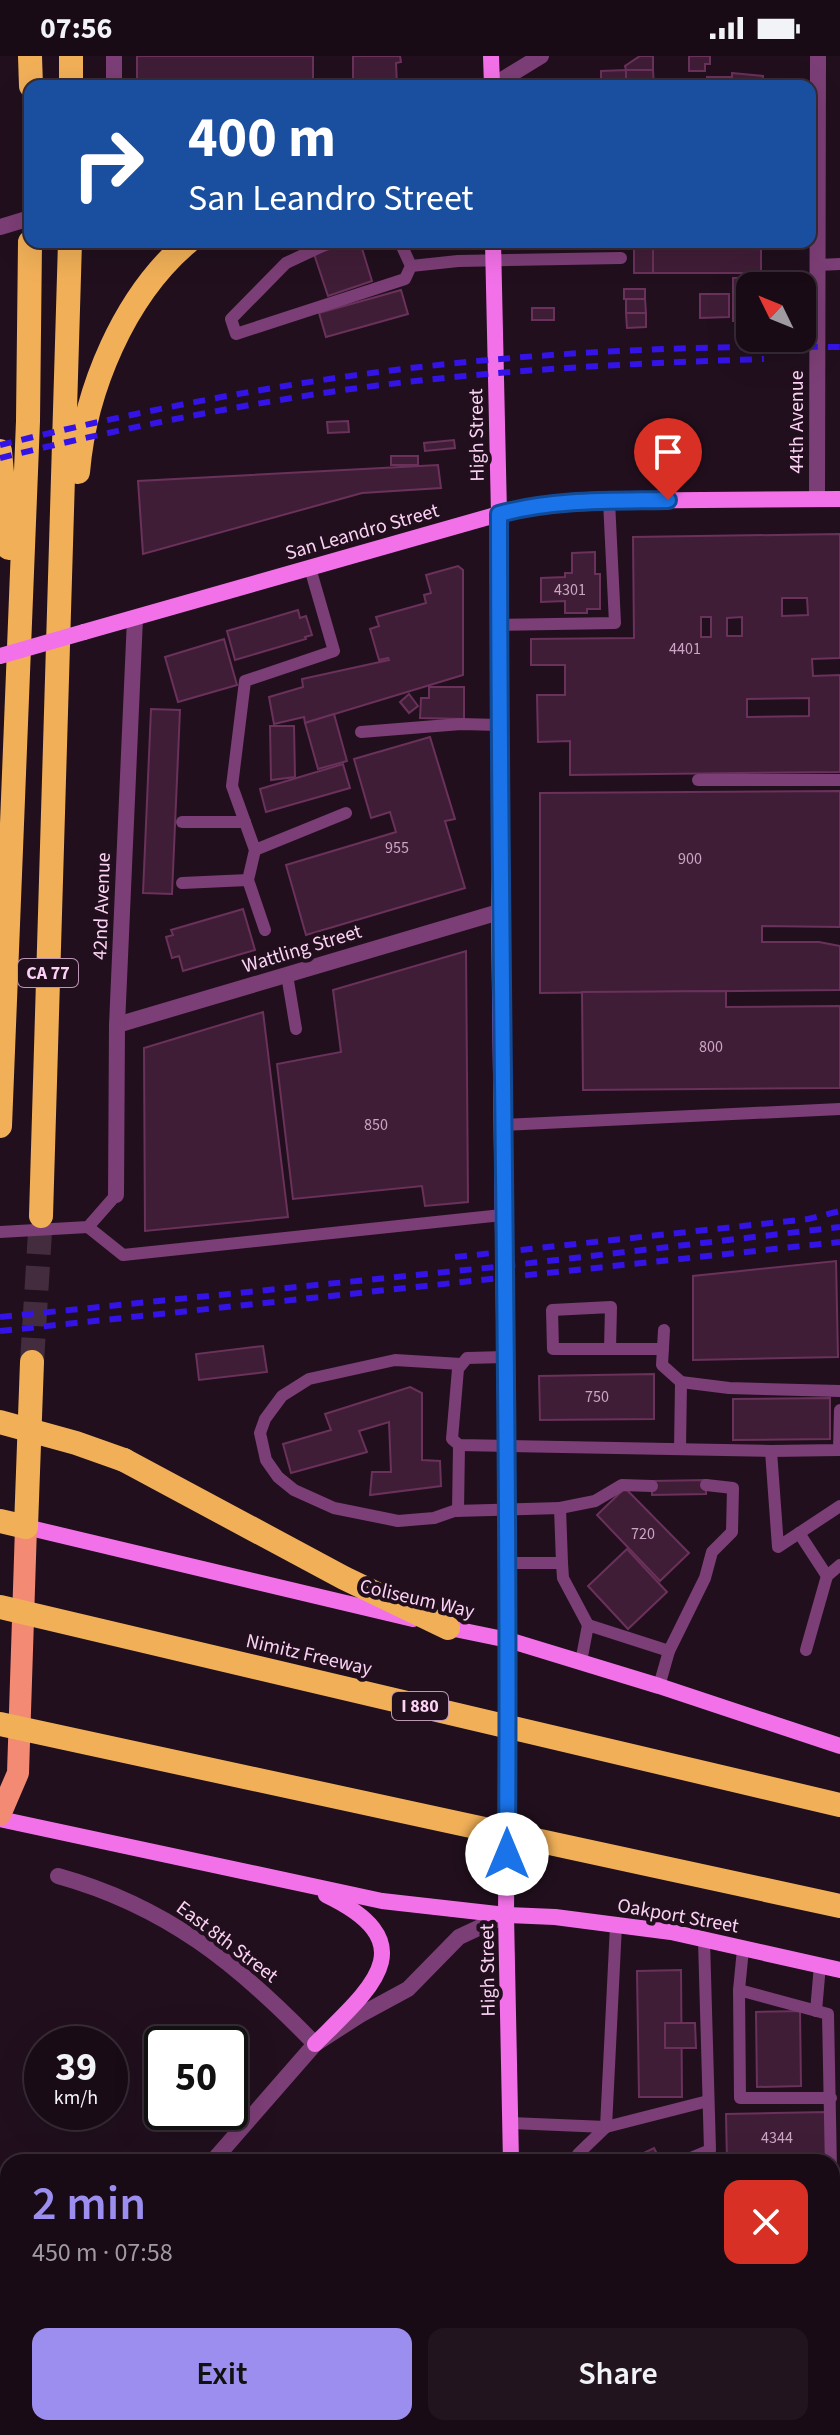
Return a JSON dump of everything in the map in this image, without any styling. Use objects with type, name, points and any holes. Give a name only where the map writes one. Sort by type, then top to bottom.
[{"type":"highway","points":[[30,56],[31,80]]},
{"type":"highway","points":[[71,56],[71,80]]},
{"type":"highway","name":"CA 77","points":[[0,1126],[28,421],[30,248]]},
{"type":"highway","name":"CA 77","points":[[41,1216],[70,248]]},
{"type":"highway","points":[[55,730],[79,459],[90,402],[100,372],[126,320],[163,268],[182,248]]},
{"type":"highway","points":[[0,451],[8,528],[15,724]]},
{"type":"highway","points":[[0,1817],[18,1773],[32,1362]]},
{"type":"highway","points":[[0,1422],[124,1460],[344,1578],[448,1628]]},
{"type":"highway","points":[[0,1521],[26,1527]]},
{"type":"highway","name":"Nimitz Freeway","points":[[0,1607],[840,1805]]},
{"type":"highway","points":[[0,1724],[840,1906]]},
{"type":"main road","points":[[491,56],[492,80]]},
{"type":"main road","name":"High Street","points":[[493,248],[499,514],[499,912],[508,1640],[506,1915],[511,2154]]},
{"type":"main road","name":"San Leandro Street","points":[[0,656],[499,514],[553,504],[609,501],[840,499]]},
{"type":"main road","name":"Coliseum Way","points":[[26,1527],[508,1640],[840,1746]]},
{"type":"main road","points":[[0,1817],[299,1882],[362,1915],[374,1928],[380,1942],[382,1956],[378,1975],[369,1989],[315,2044]]},
{"type":"main road","name":"Oakport Street","points":[[299,1882],[382,1901],[616,1925],[704,1940],[840,1970]]},
{"type":"street","points":[[114,56],[114,80]]},
{"type":"street","points":[[502,80],[541,56]]},
{"type":"street","name":"44th Avenue","points":[[817,499],[818,56]]},
{"type":"street","name":"42nd Avenue","points":[[116,1195],[117,1025],[135,618]]},
{"type":"street","name":"Wattling Street","points":[[117,1025],[499,912]]},
{"type":"street","name":"East 8th Street","points":[[58,1876],[130,1900],[198,1939],[286,2014],[315,2044]]},
{"type":"street","points":[[219,2154],[315,2044],[408,1989],[459,1937],[506,1915]]},
{"type":"lane","points":[[318,248],[286,263],[231,319],[236,334],[405,279],[411,266],[403,248]]},
{"type":"lane","points":[[411,266],[621,258]]},
{"type":"lane","points":[[818,265],[840,264]]},
{"type":"lane","points":[[498,625],[615,623],[609,501]]},
{"type":"lane","points":[[265,930],[248,880],[255,850],[232,786],[245,681],[334,651],[310,568]]},
{"type":"lane","points":[[361,732],[461,724],[499,725]]},
{"type":"lane","points":[[698,780],[840,780]]},
{"type":"lane","points":[[255,850],[346,813]]},
{"type":"lane","points":[[182,822],[245,822]]},
{"type":"lane","points":[[182,883],[248,880]]},
{"type":"lane","points":[[287,975],[296,1029]]},
{"type":"lane","points":[[501,1125],[840,1109]]},
{"type":"lane","points":[[88,1227],[116,1195]]},
{"type":"lane","points":[[0,1232],[88,1227],[123,1255],[502,1215]]},
{"type":"lane","points":[[610,1349],[611,1307],[552,1310],[553,1349],[610,1349],[663,1349]]},
{"type":"lane","points":[[664,1330],[662,1365],[681,1382],[729,1388],[840,1391]]},
{"type":"lane","points":[[505,1357],[467,1358],[458,1369],[452,1439],[459,1445],[771,1451],[839,1449],[840,1410]]},
{"type":"lane","points":[[461,1364],[395,1360],[309,1379],[282,1396],[265,1419],[260,1433],[266,1460],[278,1477],[294,1490],[334,1508],[398,1521],[415,1522],[458,1511],[560,1508],[595,1501],[622,1485],[652,1486]]},
{"type":"lane","points":[[680,1449],[681,1382]]},
{"type":"lane","points":[[458,1511],[459,1445]]},
{"type":"lane","points":[[771,1451],[778,1547],[840,1506]]},
{"type":"lane","points":[[659,1686],[669,1651],[705,1578],[712,1552],[732,1532],[733,1488],[706,1485]]},
{"type":"lane","points":[[560,1508],[563,1578],[588,1625],[581,1662]]},
{"type":"lane","points":[[799,1533],[827,1576]]},
{"type":"lane","points":[[507,1563],[562,1563]]},
{"type":"lane","points":[[806,1650],[827,1576],[840,1565]]},
{"type":"lane","points":[[588,1625],[669,1651]]},
{"type":"lane","points":[[578,2154],[606,2127],[616,1925]]},
{"type":"lane","points":[[700,2154],[710,2150],[704,1940]]},
{"type":"lane","points":[[743,1949],[739,1990],[740,2098],[831,2098]]},
{"type":"lane","points":[[816,2011],[820,1965]]},
{"type":"lane","points":[[739,1990],[828,2014],[831,2154]]},
{"type":"lane","points":[[511,2123],[606,2127],[708,2101]]},
{"type":"building","points":[[137,56],[313,56],[313,80],[137,80]]},
{"type":"building","points":[[353,56],[400,56],[401,62],[396,63],[397,80],[353,80]]},
{"type":"building","points":[[640,56],[653,56],[653,70],[626,70],[625,66]]},
{"type":"building","points":[[689,56],[710,56],[710,64],[705,64],[705,71],[689,71]]},
{"type":"building","points":[[626,70],[653,70],[654,80],[626,80]]},
{"type":"building","points":[[626,70],[626,80],[601,80],[601,71]]},
{"type":"building","points":[[732,73],[763,76],[763,80],[707,80],[707,77],[732,77]]},
{"type":"building","points":[[332,248],[362,248],[372,281],[328,296],[314,254]]},
{"type":"building","points":[[634,248],[653,248],[653,273],[634,273]]},
{"type":"building","points":[[653,248],[761,248],[761,272],[653,273]]},
{"type":"building","points":[[733,278],[736,278],[736,321],[733,321]]},
{"type":"building","points":[[624,289],[645,289],[645,299],[624,299]]},
{"type":"building","points":[[401,290],[408,314],[326,337],[319,313]]},
{"type":"building","points":[[700,294],[729,294],[729,317],[700,318]]},
{"type":"building","points":[[626,299],[645,299],[646,313],[626,313]]},
{"type":"building","points":[[532,308],[554,308],[554,320],[532,320]]},
{"type":"building","points":[[626,313],[646,313],[646,327],[627,328]]},
{"type":"building","points":[[348,421],[349,432],[328,433],[327,422]]},
{"type":"building","points":[[454,440],[455,448],[425,451],[424,443]]},
{"type":"building","points":[[391,456],[418,456],[418,465],[391,465]]},
{"type":"building","points":[[438,465],[441,488],[362,493],[143,554],[138,481]]},
{"type":"building","points":[[840,534],[840,658],[812,659],[813,676],[840,675],[840,772],[570,775],[570,741],[538,742],[537,695],[565,695],[565,665],[531,665],[531,639],[634,638],[633,537]],"holes":[[[782,598],[807,598],[808,615],[782,616]],[[701,617],[711,617],[711,637],[701,637]],[[742,617],[742,636],[727,636],[727,618]],[[809,698],[809,716],[747,717],[747,699]]]},
{"type":"building","points":[[595,552],[595,574],[600,574],[600,609],[587,609],[587,613],[565,613],[565,601],[541,602],[541,578],[565,577],[565,573],[572,573],[572,553]]},
{"type":"building","points":[[458,566],[463,570],[463,675],[305,723],[304,717],[274,724],[269,697],[303,687],[302,679],[389,660],[379,660],[370,629],[379,626],[376,617],[426,603],[424,595],[431,593],[426,575]]},
{"type":"building","points":[[298,610],[300,618],[306,616],[312,635],[235,660],[227,631]]},
{"type":"building","points":[[224,639],[237,685],[178,702],[165,657]]},
{"type":"building","points":[[429,687],[464,687],[464,719],[420,718],[421,698],[429,698]]},
{"type":"building","points":[[409,694],[418,706],[409,713],[400,702]]},
{"type":"building","points":[[151,709],[180,710],[172,894],[143,893]]},
{"type":"building","points":[[334,714],[347,761],[318,769],[305,723]]},
{"type":"building","points":[[270,726],[294,726],[295,777],[271,780]]},
{"type":"building","points":[[430,737],[455,819],[445,821],[465,888],[306,935],[286,865],[396,832],[390,812],[371,818],[354,759]]},
{"type":"building","points":[[343,764],[350,788],[266,812],[260,789]]},
{"type":"building","points":[[840,791],[840,927],[762,926],[762,942],[819,942],[840,946],[840,990],[540,993],[540,793]]},
{"type":"building","points":[[243,909],[255,950],[183,971],[179,956],[172,958],[166,937],[173,935],[171,930]]},
{"type":"building","points":[[466,951],[468,1202],[425,1206],[422,1186],[293,1199],[277,1064],[341,1052],[333,990]]},
{"type":"building","points":[[726,991],[726,1007],[840,1006],[840,1088],[583,1090],[582,992]]},
{"type":"building","points":[[263,1012],[288,1217],[145,1231],[144,1048]]},
{"type":"building","points":[[836,1261],[838,1357],[693,1360],[693,1276]]},
{"type":"building","points":[[263,1346],[267,1372],[199,1380],[196,1354]]},
{"type":"building","points":[[654,1374],[654,1419],[540,1420],[539,1376]]},
{"type":"building","points":[[410,1387],[422,1393],[422,1460],[440,1461],[441,1486],[370,1495],[372,1472],[391,1472],[389,1422],[359,1431],[367,1452],[291,1473],[283,1444],[331,1430],[325,1414]]},
{"type":"building","points":[[830,1398],[830,1439],[733,1440],[733,1399]]},
{"type":"building","points":[[706,1480],[706,1494],[652,1495],[652,1481]]},
{"type":"building","points":[[625,1488],[689,1553],[660,1581],[597,1515]]},
{"type":"building","points":[[627,1549],[667,1592],[628,1629],[588,1586]]},
{"type":"building","points":[[681,1970],[682,2097],[639,2097],[637,1971]]},
{"type":"building","points":[[800,2011],[801,2086],[757,2087],[756,2012]]},
{"type":"building","points":[[665,2023],[695,2023],[696,2048],[665,2048]]},
{"type":"building","points":[[826,2112],[827,2154],[727,2154],[726,2114]]},
{"type":"building","points":[[654,2148],[657,2154],[642,2154]]},
{"type":"tunnel","points":[[32,1362],[41,1216]]},
{"type":"railway","points":[[0,445],[222,397],[432,366],[636,350],[840,347]]},
{"type":"railway","points":[[0,458],[186,417],[356,388],[530,370],[764,359]]},
{"type":"railway","points":[[455,1257],[808,1219],[840,1211]]},
{"type":"railway","points":[[0,1317],[505,1266],[840,1227]]},
{"type":"railway","points":[[0,1331],[840,1242]]},
{"type":"route","points":[[507,1854],[499,514],[520,508],[581,501],[668,500]]}]
